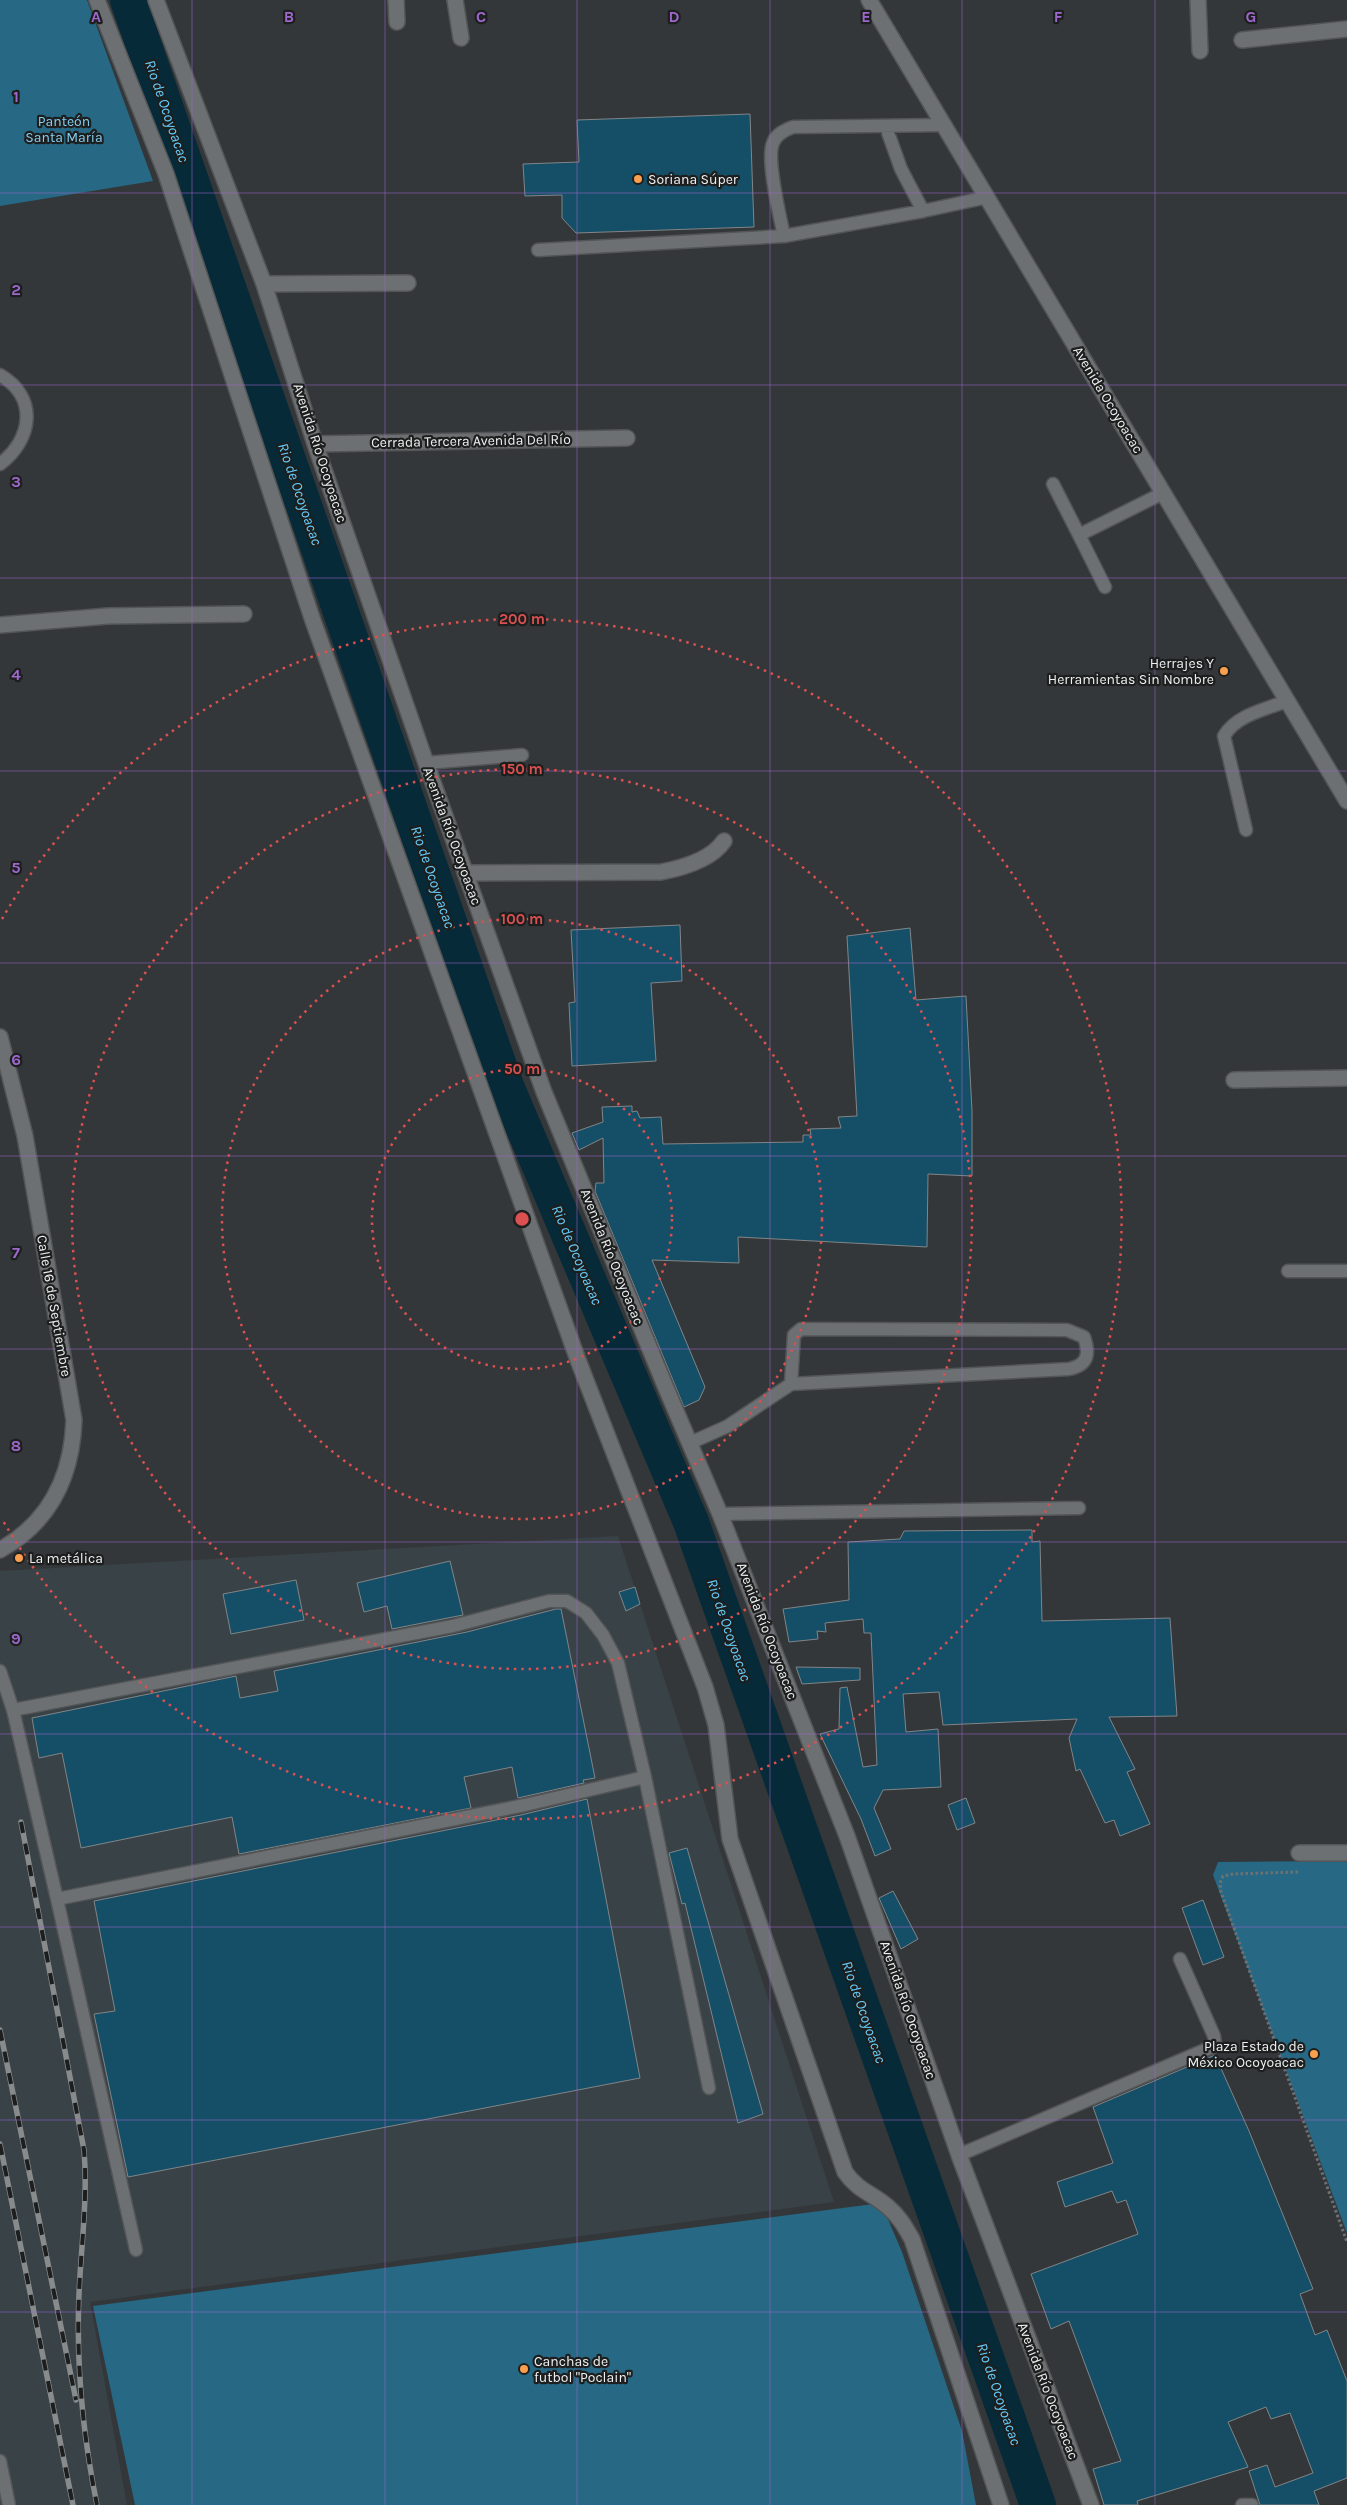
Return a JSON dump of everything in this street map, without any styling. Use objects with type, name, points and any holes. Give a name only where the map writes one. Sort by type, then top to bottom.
[{"type":"street","points":[[97,0],[166,174],[312,618],[578,1360],[705,1687],[716,1725],[730,1839],[845,2172],[858,2189],[879,2200],[897,2215],[912,2239],[1001,2505]]},
{"type":"street","name":"Avenida Río Ocoyoacac","points":[[156,0],[264,284],[315,444],[465,874],[544,1092],[720,1514],[847,1836],[959,2154],[1091,2505]]},
{"type":"street","points":[[396,0],[397,22]]},
{"type":"street","points":[[455,0],[461,38]]},
{"type":"street","name":"Avenida Ocoyoacac","points":[[869,0],[1347,801]]},
{"type":"street","points":[[1198,0],[1200,51]]},
{"type":"street","points":[[1242,40],[1347,30]]},
{"type":"street","points":[[264,284],[408,283]]},
{"type":"street","name":"Cerrada Tercera Avenida Del Río","points":[[315,444],[627,438]]},
{"type":"street","points":[[0,625],[108,616],[244,614]]},
{"type":"street","points":[[465,874],[661,872],[680,869],[709,854],[724,841]]},
{"type":"street","name":"Calle 16 de Septiembre","points":[[0,1037],[25,1136],[74,1420],[69,1464],[52,1503],[12,1544],[0,1550]]},
{"type":"street","points":[[1234,1080],[1347,1078]]},
{"type":"street","points":[[1299,1852],[1347,1853]]},
{"type":"lane","points":[[784,236],[771,148],[777,136],[793,127],[944,125]]},
{"type":"lane","points":[[886,127],[901,169],[923,211]]},
{"type":"lane","points":[[538,250],[784,236],[923,211],[988,197]]},
{"type":"lane","points":[[0,375],[13,383],[18,390],[28,422],[24,438],[12,454],[0,464]]},
{"type":"lane","points":[[1053,484],[1105,587]]},
{"type":"lane","points":[[1079,535],[1163,493]]},
{"type":"lane","points":[[1246,830],[1224,736],[1228,728],[1240,719],[1287,701]]},
{"type":"lane","points":[[426,763],[522,755]]},
{"type":"lane","points":[[1288,1271],[1347,1271]]},
{"type":"lane","points":[[690,1443],[728,1426],[791,1384],[1069,1369],[1084,1363],[1088,1348],[1084,1337],[1079,1333],[1067,1330],[801,1329],[794,1335],[791,1384]]},
{"type":"lane","points":[[720,1514],[1079,1508]]},
{"type":"lane","points":[[13,1710],[453,1626],[558,1599],[576,1605],[586,1613],[610,1647],[618,1664],[645,1777],[709,2088]]},
{"type":"lane","points":[[0,1671],[13,1710],[58,1899],[136,2250]]},
{"type":"lane","points":[[58,1899],[525,1805],[645,1777]]},
{"type":"lane","points":[[959,2154],[1212,2047],[1215,2044],[1214,2036],[1180,1959]]},
{"type":"lane","points":[[0,2461],[9,2505]]},
{"type":"lane","points":[[1242,2505],[1252,2505]]},
{"type":"path","points":[[1305,1872],[1233,1874],[1223,1876],[1220,1883],[1221,1892],[1347,2242]]},
{"type":"shaded area","points":[[618,1536],[834,2202],[90,2302],[127,2505],[0,2505],[0,1571]]},
{"type":"green space","name":"Panteón Santa María","points":[[0,0],[87,0],[153,181],[0,206]]},
{"type":"green space","name":"Plaza Estado de México Ocoyoacac","points":[[1347,1861],[1347,2233],[1213,1875],[1218,1862]]},
{"type":"green space","name":"Canchas de futbol \"Poclain\"","points":[[881,2203],[902,2252],[962,2431],[976,2505],[135,2505],[93,2306]]},
{"type":"building","name":"Soriana Súper","points":[[750,114],[754,227],[576,233],[562,218],[562,195],[525,196],[523,164],[579,162],[577,120]]},
{"type":"building","points":[[680,925],[682,981],[651,983],[656,1061],[572,1066],[569,1003],[575,1002],[571,930]]},
{"type":"building","points":[[910,928],[916,1000],[966,996],[972,1111],[972,1176],[928,1174],[927,1247],[738,1237],[739,1263],[652,1260],[705,1387],[699,1400],[684,1407],[595,1191],[596,1183],[604,1183],[603,1138],[579,1150],[572,1133],[603,1122],[602,1107],[632,1106],[632,1112],[637,1111],[640,1118],[661,1117],[663,1144],[803,1142],[803,1135],[811,1135],[810,1129],[841,1128],[838,1117],[857,1116],[847,936]]},
{"type":"building","points":[[1032,1530],[1032,1542],[1040,1541],[1042,1621],[1170,1618],[1177,1716],[1109,1717],[1135,1769],[1127,1772],[1150,1824],[1120,1836],[1114,1820],[1105,1823],[1080,1769],[1076,1771],[1069,1738],[1077,1719],[943,1725],[939,1692],[903,1694],[906,1732],[938,1729],[941,1787],[883,1790],[874,1808],[891,1849],[875,1856],[861,1819],[820,1734],[839,1729],[840,1688],[847,1687],[863,1767],[877,1765],[871,1633],[864,1633],[863,1619],[825,1623],[826,1632],[817,1631],[818,1639],[789,1642],[783,1609],[849,1600],[848,1542],[900,1539],[904,1531]]},
{"type":"building","points":[[450,1561],[463,1615],[392,1629],[387,1606],[364,1612],[357,1583]]},
{"type":"building","points":[[296,1580],[304,1620],[231,1634],[223,1594]]},
{"type":"building","points":[[635,1587],[640,1604],[626,1611],[619,1592]]},
{"type":"building","points":[[561,1609],[595,1778],[583,1780],[584,1783],[518,1798],[512,1767],[464,1777],[471,1808],[239,1854],[232,1817],[81,1848],[62,1753],[39,1758],[32,1718],[236,1676],[240,1698],[278,1691],[274,1671],[467,1632]]},
{"type":"building","points":[[796,1667],[860,1668],[860,1680],[802,1684]]},
{"type":"building","points":[[966,1798],[975,1823],[957,1830],[948,1805]]},
{"type":"building","points":[[587,1799],[640,2078],[128,2177],[94,2014],[115,2011],[94,1901],[521,1815]]},
{"type":"building","points":[[687,1848],[763,2114],[738,2123],[685,1903],[682,1904],[669,1853]]},
{"type":"building","points":[[893,1891],[918,1939],[901,1949],[879,1898]]},
{"type":"building","points":[[1203,1900],[1224,1957],[1203,1965],[1182,1908]]},
{"type":"building","points":[[1215,2055],[1249,2131],[1313,2289],[1300,2294],[1315,2335],[1327,2330],[1347,2381],[1347,2478],[1314,2491],[1319,2505],[1260,2505],[1249,2471],[1267,2465],[1275,2487],[1313,2473],[1290,2413],[1271,2419],[1266,2407],[1228,2422],[1248,2467],[1137,2501],[1138,2505],[1104,2505],[1093,2469],[1121,2461],[1069,2321],[1051,2329],[1031,2274],[1138,2234],[1126,2200],[1117,2203],[1112,2191],[1065,2207],[1057,2182],[1113,2163],[1093,2107]]},
{"type":"waterway","name":"Rio de Ocoyoacac","points":[[128,0],[506,1086],[691,1522],[1038,2505]]},
{"type":"railway","points":[[21,1822],[84,2150],[85,2204],[78,2320],[84,2426],[97,2505]]},
{"type":"railway","points":[[0,2030],[76,2400]]},
{"type":"railway","points":[[0,2144],[73,2505]]},
{"type":"place","name":"Soriana Súper","points":[[638,179]]},
{"type":"place","name":"Herrajes Y Herramientas Sin Nombre","points":[[1224,671]]},
{"type":"place","name":"La metálica","points":[[19,1558]]},
{"type":"place","name":"Plaza Estado de México Ocoyoacac","points":[[1314,2054]]},
{"type":"place","name":"Canchas de futbol \"Poclain\"","points":[[524,2369]]}]
